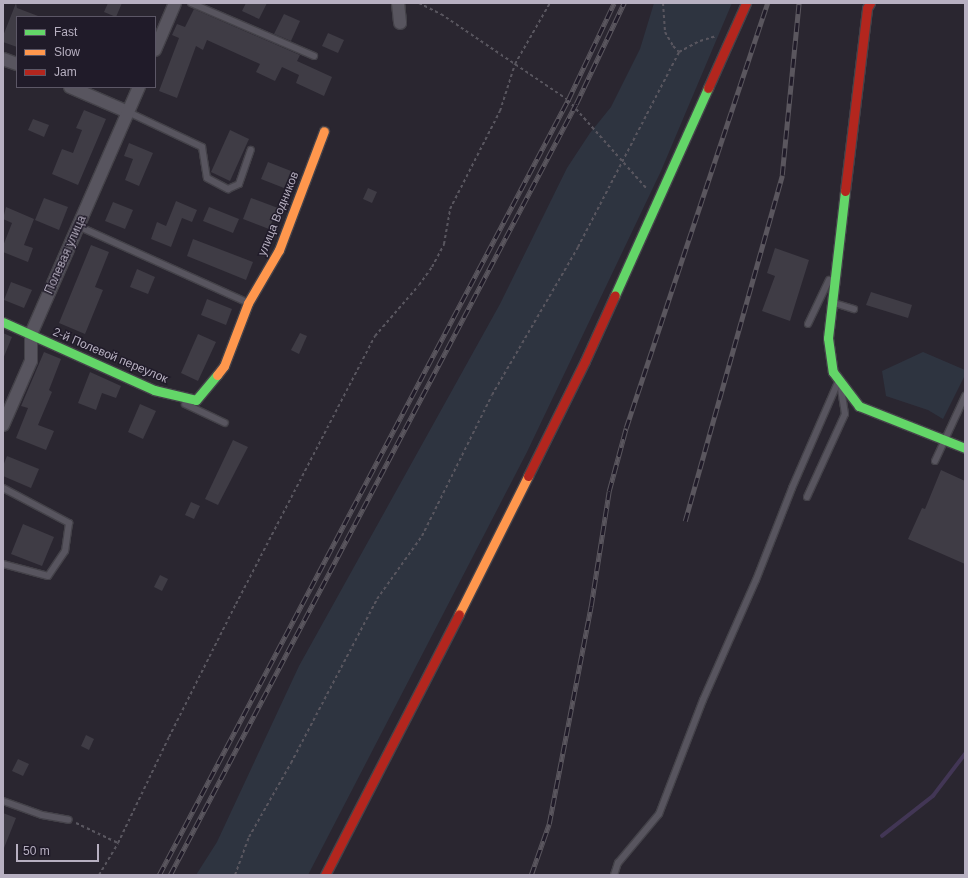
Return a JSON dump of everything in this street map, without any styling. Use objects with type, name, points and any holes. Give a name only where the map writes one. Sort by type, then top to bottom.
[{"type":"street","points":[[156,48],[175,3]]},
{"type":"street","points":[[398,3],[400,23]]},
{"type":"street","points":[[324,875],[412,708],[585,361],[746,3]]},
{"type":"street","points":[[870,3],[867,8],[828,338],[833,372],[859,406],[965,448]]},
{"type":"street","points":[[3,58],[16,64]]},
{"type":"street","points":[[72,88],[128,112]]},
{"type":"street","name":"Полевая улица","points":[[3,425],[31,361],[31,334],[139,88]]},
{"type":"street","name":"улица Водников","points":[[248,303],[279,250],[324,131]]},
{"type":"street","name":"2-й Полевой переулок","points":[[3,322],[154,390],[196,400],[224,366],[248,303]]},
{"type":"lane","points":[[192,3],[314,56]]},
{"type":"lane","points":[[128,112],[202,147],[207,178],[228,189],[239,184],[251,150]]},
{"type":"lane","points":[[78,226],[248,303]]},
{"type":"lane","points":[[808,324],[837,262]]},
{"type":"lane","points":[[833,303],[854,309]]},
{"type":"lane","points":[[807,497],[844,414],[839,380]]},
{"type":"lane","points":[[614,875],[618,863],[658,814],[703,700],[756,580],[792,488],[839,380]]},
{"type":"lane","points":[[154,390],[225,423]]},
{"type":"lane","points":[[936,461],[965,396]]},
{"type":"lane","points":[[3,488],[69,523],[64,551],[48,576],[3,564]]},
{"type":"lane","points":[[3,801],[42,815],[69,820]]},
{"type":"path","points":[[419,3],[442,14],[568,100],[648,190],[660,194]]},
{"type":"path","points":[[99,875],[118,843],[229,618],[375,336],[428,273],[444,244],[450,209],[500,111],[515,64],[550,3]]},
{"type":"path","points":[[663,3],[665,32],[673,46],[679,52]]},
{"type":"path","points":[[235,875],[249,838],[291,763],[377,599],[422,536],[492,395],[578,247],[623,163],[679,52],[700,41],[734,31]]},
{"type":"path","points":[[69,820],[118,843]]},
{"type":"shaded area","points":[[654,3],[732,3],[661,171],[527,452],[308,875],[196,875],[217,842],[299,666],[500,304],[567,168],[590,133],[611,107],[640,49]]},
{"type":"shaded area","points":[[923,352],[965,370],[965,375],[943,419],[928,410],[886,396],[882,371]]},
{"type":"building","points":[[16,3],[17,8],[38,16],[16,16],[16,47],[3,42],[3,36]]},
{"type":"building","points":[[108,3],[122,3],[116,16],[104,12]]},
{"type":"building","points":[[246,3],[267,3],[259,19],[242,11]]},
{"type":"building","points":[[194,9],[300,55],[297,61],[332,77],[324,96],[296,83],[299,75],[282,67],[275,81],[256,72],[260,64],[207,40],[203,50],[196,46],[177,98],[159,91],[179,38],[172,35],[177,24],[185,27]]},
{"type":"building","points":[[284,14],[300,21],[291,41],[274,34]]},
{"type":"building","points":[[328,33],[344,40],[338,53],[322,46]]},
{"type":"building","points":[[84,110],[106,119],[78,185],[52,174],[62,149],[73,153],[82,130],[76,128]]},
{"type":"building","points":[[33,119],[49,125],[44,137],[28,130]]},
{"type":"building","points":[[230,130],[249,139],[230,181],[211,172]]},
{"type":"building","points":[[129,143],[153,153],[139,186],[125,180],[133,159],[124,156]]},
{"type":"building","points":[[268,162],[291,171],[284,188],[261,179]]},
{"type":"building","points":[[368,188],[377,192],[372,203],[363,199]]},
{"type":"building","points":[[44,198],[68,207],[59,230],[35,220]]},
{"type":"building","points":[[251,198],[278,208],[269,229],[243,219]]},
{"type":"building","points":[[176,201],[197,210],[192,222],[182,218],[171,247],[151,239],[157,222],[166,226]]},
{"type":"building","points":[[113,202],[133,210],[125,229],[105,221]]},
{"type":"building","points":[[6,207],[34,219],[24,245],[33,248],[28,262],[3,252],[3,246],[12,223],[3,219]]},
{"type":"building","points":[[209,207],[239,219],[233,233],[203,221]]},
{"type":"building","points":[[193,239],[253,262],[246,280],[187,256]]},
{"type":"building","points":[[91,245],[109,252],[95,287],[103,290],[85,334],[59,323]]},
{"type":"building","points":[[775,248],[809,260],[790,321],[762,311],[775,276],[767,273]]},
{"type":"building","points":[[137,269],[155,277],[148,294],[130,287]]},
{"type":"building","points":[[11,282],[32,290],[24,308],[4,300]]},
{"type":"building","points":[[871,292],[912,305],[908,318],[866,305]]},
{"type":"building","points":[[207,299],[232,309],[226,325],[201,315]]},
{"type":"building","points":[[3,333],[12,337],[3,359]]},
{"type":"building","points":[[300,333],[307,336],[299,354],[291,350]]},
{"type":"building","points":[[198,334],[216,342],[198,381],[181,373]]},
{"type":"building","points":[[44,352],[61,359],[49,390],[52,392],[38,425],[54,431],[46,450],[16,438],[28,408],[21,406]]},
{"type":"building","points":[[90,372],[121,386],[116,398],[102,393],[96,410],[78,403]]},
{"type":"building","points":[[140,404],[156,411],[143,439],[128,432]]},
{"type":"building","points":[[233,440],[248,447],[218,505],[205,499]]},
{"type":"building","points":[[7,456],[39,469],[31,488],[3,476],[3,466]]},
{"type":"building","points":[[941,470],[965,481],[965,564],[908,539],[922,508],[925,509]]},
{"type":"building","points":[[191,502],[200,506],[194,519],[185,515]]},
{"type":"building","points":[[23,524],[54,537],[42,566],[11,554]]},
{"type":"building","points":[[160,575],[168,579],[162,591],[154,587]]},
{"type":"building","points":[[86,735],[94,739],[89,750],[81,746]]},
{"type":"building","points":[[18,759],[29,764],[23,776],[12,771]]},
{"type":"building","points":[[3,813],[16,818],[4,848],[3,848]]},
{"type":"waterway","points":[[882,836],[933,796],[965,754]]},
{"type":"railway","points":[[159,875],[568,100],[614,3]]},
{"type":"railway","points":[[170,875],[576,104],[624,3]]},
{"type":"railway","points":[[531,875],[549,824],[591,606],[609,491],[626,428],[767,3]]},
{"type":"railway","points":[[685,521],[782,175],[799,3]]},
{"type":"traffic: fast","points":[[615,295],[708,88]]},
{"type":"traffic: fast","points":[[845,191],[828,338],[833,372],[859,406],[965,448]]},
{"type":"traffic: fast","points":[[3,322],[154,390],[196,400],[217,375]]},
{"type":"traffic: slow","points":[[217,375],[224,366],[248,303],[279,250],[324,131]]},
{"type":"traffic: slow","points":[[459,614],[528,476]]},
{"type":"traffic: jam","points":[[708,88],[746,3]]},
{"type":"traffic: jam","points":[[845,191],[867,8],[870,3]]},
{"type":"traffic: jam","points":[[528,476],[585,361],[615,295]]},
{"type":"traffic: jam","points":[[325,875],[459,614]]}]
